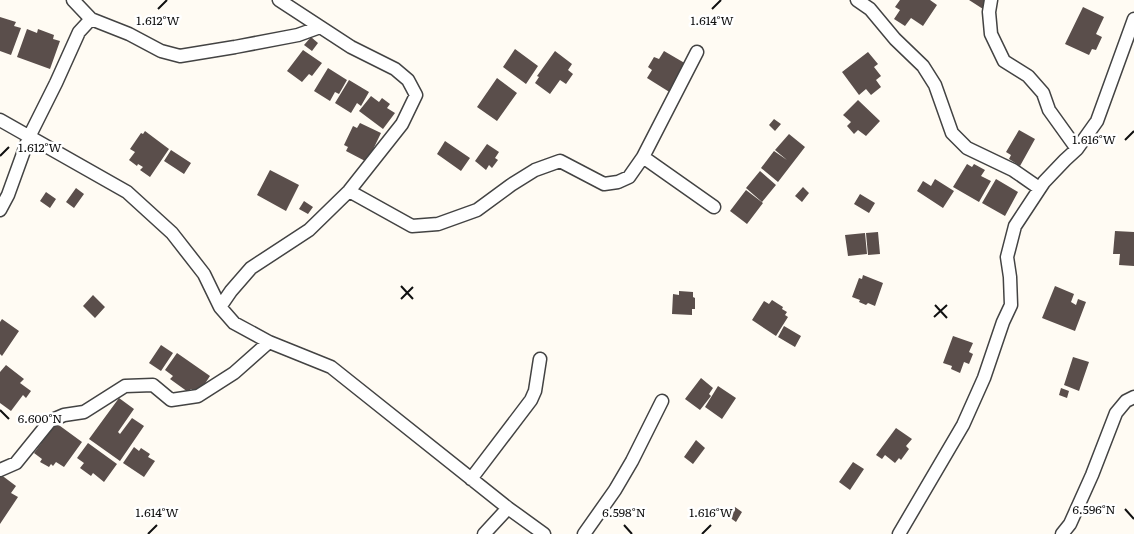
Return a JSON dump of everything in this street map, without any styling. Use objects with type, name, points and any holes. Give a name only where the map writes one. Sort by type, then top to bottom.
[{"type":"street","points":[[73,0],[91,19],[129,34],[161,51],[180,56],[298,36],[320,27]]},
{"type":"street","points":[[220,307],[251,268],[309,230],[350,191],[402,124],[416,95],[408,80],[395,69],[351,48],[279,0]]},
{"type":"street","points":[[857,0],[870,9],[895,39],[924,66],[934,85],[952,134],[967,148],[1013,170],[1039,188]]},
{"type":"street","points":[[991,0],[989,12],[991,34],[1004,61],[1028,76],[1043,93],[1049,110],[1077,150]]},
{"type":"street","points":[[0,210],[8,195],[29,137],[56,83],[78,32],[91,19]]},
{"type":"street","points":[[899,534],[963,424],[984,378],[1003,322],[1011,306],[1007,257],[1015,226],[1039,188],[1077,150],[1096,121],[1134,19]]},
{"type":"street","points":[[350,191],[412,226],[438,224],[477,210],[535,170],[560,161],[604,184],[618,182],[629,177],[643,157],[697,52]]},
{"type":"street","points":[[0,120],[127,192],[172,233],[204,274],[220,307],[234,323],[269,342],[331,368],[508,508],[544,534]]},
{"type":"street","points":[[643,157],[714,208]]},
{"type":"street","points":[[0,470],[16,463],[50,421],[64,415],[84,412],[125,386],[153,385],[171,400],[198,396],[234,373],[269,342]]},
{"type":"street","points":[[471,479],[531,400],[535,391],[540,359]]},
{"type":"street","points":[[1062,534],[1070,524],[1092,475],[1116,413],[1126,401],[1134,397]]},
{"type":"street","points":[[584,534],[632,462],[662,400]]},
{"type":"street","points":[[484,534],[508,508]]},
{"type":"building","points":[[900,0],[930,0],[937,5],[923,26],[911,18],[905,26],[894,19],[900,10],[895,7]]},
{"type":"building","points":[[969,0],[989,0],[983,9]]},
{"type":"building","points":[[1083,7],[1104,17],[1096,34],[1102,37],[1096,50],[1092,49],[1089,55],[1065,44]]},
{"type":"building","points":[[0,17],[16,22],[14,26],[21,28],[11,55],[0,51]]},
{"type":"building","points":[[27,29],[37,33],[38,29],[54,35],[53,39],[60,41],[50,69],[17,57]]},
{"type":"building","points":[[311,37],[318,43],[312,51],[304,45]]},
{"type":"building","points":[[515,49],[538,66],[526,84],[503,67]]},
{"type":"building","points":[[303,50],[322,63],[312,76],[309,74],[302,82],[287,71]]},
{"type":"building","points":[[555,51],[572,64],[568,70],[573,74],[566,84],[560,80],[550,94],[535,83],[539,77],[537,76]]},
{"type":"building","points":[[664,51],[688,65],[671,93],[647,78],[652,70],[648,67],[654,57],[659,59]]},
{"type":"building","points":[[868,52],[878,64],[874,67],[881,76],[876,80],[881,87],[871,95],[866,89],[859,95],[842,72]]},
{"type":"building","points":[[328,68],[347,80],[339,94],[335,92],[330,101],[314,91]]},
{"type":"building","points":[[497,78],[517,93],[497,121],[477,107]]},
{"type":"building","points":[[349,80],[369,92],[361,106],[357,103],[351,113],[335,103]]},
{"type":"building","points":[[371,96],[379,102],[382,98],[390,104],[387,108],[395,113],[383,129],[359,111]]},
{"type":"building","points":[[858,100],[880,121],[866,136],[858,130],[854,134],[847,126],[851,122],[843,115]]},
{"type":"building","points":[[774,119],[781,124],[775,131],[769,125]]},
{"type":"building","points":[[360,123],[381,133],[367,162],[346,151],[348,147],[344,145],[353,126],[357,128]]},
{"type":"building","points":[[1019,130],[1035,139],[1020,166],[1009,159],[1011,155],[1006,152]]},
{"type":"building","points":[[145,131],[169,149],[150,177],[140,170],[143,167],[138,164],[137,166],[129,160],[135,152],[130,149],[141,133],[143,134]]},
{"type":"building","points":[[789,134],[805,147],[778,182],[761,168],[774,151],[787,160],[775,150]]},
{"type":"building","points":[[445,141],[470,158],[461,171],[437,154]]},
{"type":"building","points":[[487,144],[499,152],[495,158],[498,160],[492,168],[489,165],[486,170],[475,161]]},
{"type":"building","points":[[171,150],[191,163],[184,174],[164,161]]},
{"type":"building","points":[[967,164],[972,167],[974,164],[985,170],[981,176],[991,181],[979,202],[953,187]]},
{"type":"building","points":[[270,170],[299,185],[286,211],[257,195]]},
{"type":"building","points":[[760,171],[776,185],[762,202],[746,188]]},
{"type":"building","points":[[935,179],[954,191],[943,208],[917,191],[923,181],[931,186]]},
{"type":"building","points":[[996,179],[1018,192],[1005,216],[982,203]]},
{"type":"building","points":[[803,187],[809,193],[802,202],[795,196]]},
{"type":"building","points":[[76,188],[84,194],[74,208],[66,202]]},
{"type":"building","points":[[746,190],[763,203],[747,224],[730,211]]},
{"type":"building","points":[[46,192],[56,199],[50,208],[40,201]]},
{"type":"building","points":[[860,194],[875,203],[869,213],[854,204]]},
{"type":"building","points":[[304,201],[313,207],[308,214],[299,209]]},
{"type":"building","points":[[1115,231],[1134,232],[1134,266],[1119,265],[1120,254],[1113,254]]},
{"type":"building","points":[[878,232],[880,254],[868,255],[866,233]]},
{"type":"building","points":[[865,233],[867,254],[848,256],[845,235]]},
{"type":"building","points":[[863,275],[883,283],[875,306],[868,303],[866,305],[852,297],[859,278],[862,279]]},
{"type":"building","points":[[1055,286],[1074,294],[1071,302],[1076,305],[1078,299],[1086,302],[1075,331],[1042,318]]},
{"type":"building","points":[[679,291],[693,292],[695,309],[692,309],[692,315],[672,314],[673,294],[679,295]]},
{"type":"building","points":[[93,295],[105,307],[95,318],[83,306]]},
{"type":"building","points":[[772,300],[783,307],[782,309],[787,312],[785,315],[788,317],[776,336],[752,320],[764,301],[769,304]]},
{"type":"building","points":[[2,319],[19,331],[2,356],[0,354],[0,322]]},
{"type":"building","points":[[784,326],[801,336],[795,347],[778,337]]},
{"type":"building","points":[[953,336],[973,343],[969,352],[973,354],[969,364],[964,362],[960,373],[951,369],[952,366],[943,363]]},
{"type":"building","points":[[161,345],[173,353],[161,371],[149,363]]},
{"type":"building","points":[[177,353],[210,376],[198,394],[191,389],[188,392],[170,379],[173,376],[165,370]]},
{"type":"building","points":[[1073,357],[1089,362],[1079,391],[1064,385]]},
{"type":"building","points":[[6,365],[24,379],[20,383],[31,391],[26,398],[23,395],[11,411],[0,403],[0,372]]},
{"type":"building","points":[[701,378],[713,388],[709,394],[711,396],[700,410],[685,399]]},
{"type":"building","points":[[718,386],[736,398],[722,419],[705,407]]},
{"type":"building","points":[[1061,388],[1069,391],[1067,398],[1059,395]]},
{"type":"building","points":[[119,398],[134,409],[118,432],[120,434],[132,418],[144,426],[120,461],[89,439]]},
{"type":"building","points":[[56,423],[82,442],[64,467],[56,462],[53,466],[51,464],[49,467],[40,462],[42,459],[34,453]]},
{"type":"building","points":[[896,428],[912,439],[906,446],[909,449],[901,460],[899,458],[895,463],[885,455],[882,459],[876,455]]},
{"type":"building","points":[[696,440],[705,448],[693,464],[684,457]]},
{"type":"building","points":[[88,443],[117,464],[104,482],[93,473],[91,476],[80,468],[84,463],[77,458]]},
{"type":"building","points":[[134,447],[139,451],[141,448],[150,454],[148,457],[155,461],[144,477],[123,463]]},
{"type":"building","points":[[853,462],[864,469],[850,490],[839,482]]},
{"type":"building","points":[[0,474],[16,486],[11,493],[18,497],[0,524]]},
{"type":"building","points":[[735,507],[742,512],[736,522],[729,517]]}]
